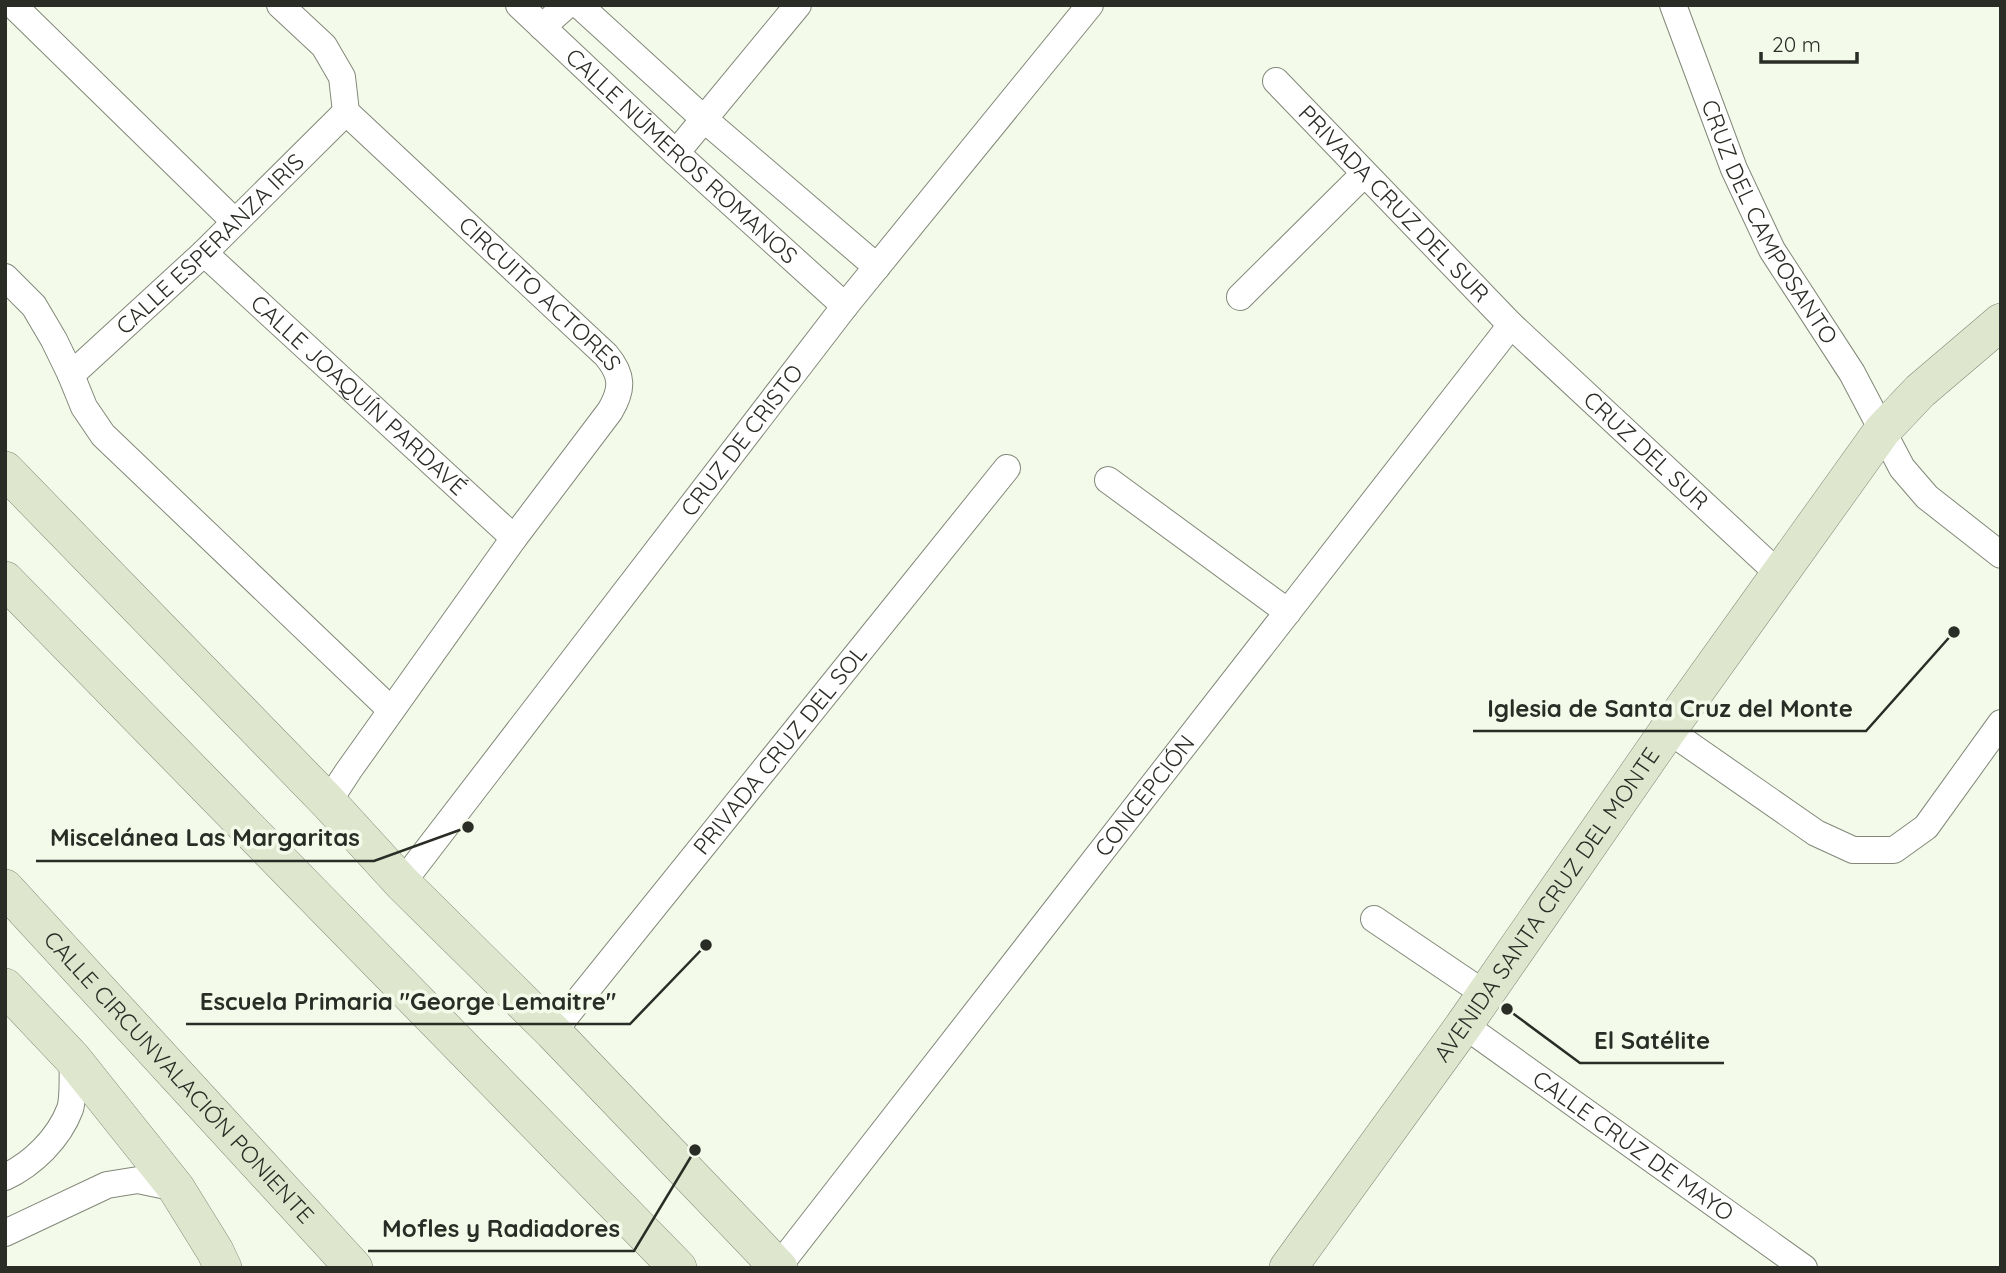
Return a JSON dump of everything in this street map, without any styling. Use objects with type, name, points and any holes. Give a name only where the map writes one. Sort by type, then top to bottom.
[{"type":"main road","name":"AVENIDA SANTA CRUZ DEL MONTE","points":[[1288,1268],[1464,1025],[1668,730],[1882,431],[1920,391],[2001,322]]},
{"type":"main road","points":[[5,470],[328,802],[402,883],[553,1032],[779,1267]]},
{"type":"main road","points":[[5,580],[678,1268]]},
{"type":"main road","name":"CALLE CIRCUNVALACIÓN PONIENTE","points":[[5,888],[354,1268]]},
{"type":"main road","points":[[5,987],[73,1059],[176,1188],[223,1268]]},
{"type":"street","points":[[13,5],[235,222]]},
{"type":"street","points":[[280,5],[324,46],[342,77],[346,113]]},
{"type":"street","name":"CALLE NÚMEROS ROMANOS","points":[[519,5],[676,153],[845,306]]},
{"type":"street","points":[[542,27],[567,5]]},
{"type":"street","name":"CALLE NÚMEROS ROMANOS","points":[[579,5],[704,119],[877,267]]},
{"type":"street","points":[[676,153],[798,5]]},
{"type":"street","name":"CRUZ DE CRISTO","points":[[402,883],[845,306],[1090,5]]},
{"type":"street","name":"CRUZ DEL CAMPOSANTO","points":[[1673,5],[1734,169],[1772,250],[1852,373],[1902,468],[1927,497],[2001,555]]},
{"type":"street","name":"PRIVADA CRUZ DEL SUR","points":[[1276,81],[1511,325]]},
{"type":"street","name":"CALLE ESPERANZA IRIS","points":[[71,375],[204,253],[346,113]]},
{"type":"street","name":"CIRCUITO ACTORES","points":[[328,802],[513,538],[610,411],[618,398],[620,384],[616,367],[596,345],[346,113]]},
{"type":"street","points":[[1241,297],[1364,174]]},
{"type":"street","name":"CALLE JOAQUÍN PARDAVÉ","points":[[204,253],[513,538]]},
{"type":"street","points":[[5,276],[34,306],[54,340],[84,407],[103,435],[391,710]]},
{"type":"street","name":"CRUZ DEL SUR","points":[[1511,325],[1780,575]]},
{"type":"street","name":"CONCEPCIÓN","points":[[779,1267],[1511,325]]},
{"type":"street","name":"PRIVADA CRUZ DEL SOL","points":[[553,1032],[1007,468]]},
{"type":"street","points":[[1108,480],[1288,612]]},
{"type":"street","points":[[1668,730],[1816,833],[1853,850],[1894,850],[1926,827],[2001,723]]},
{"type":"street","points":[[1374,919],[1485,994]]},
{"type":"street","name":"CALLE CRUZ DE MAYO","points":[[1464,1025],[1804,1268]]},
{"type":"street","points":[[5,1177],[13,1174],[50,1145],[70,1108],[73,1059]]},
{"type":"street","points":[[5,1233],[107,1185],[138,1180],[176,1188]]},
{"type":"place","name":"Iglesia de Santa Cruz del Monte","points":[[1954,632]]},
{"type":"place","name":"Miscelánea Las Margaritas","points":[[468,827]]},
{"type":"place","name":"Escuela Primaria \"George Lemaitre\"","points":[[706,945]]},
{"type":"place","name":"El Satélite","points":[[1507,1009]]},
{"type":"place","name":"Mofles y Radiadores","points":[[695,1150]]}]
